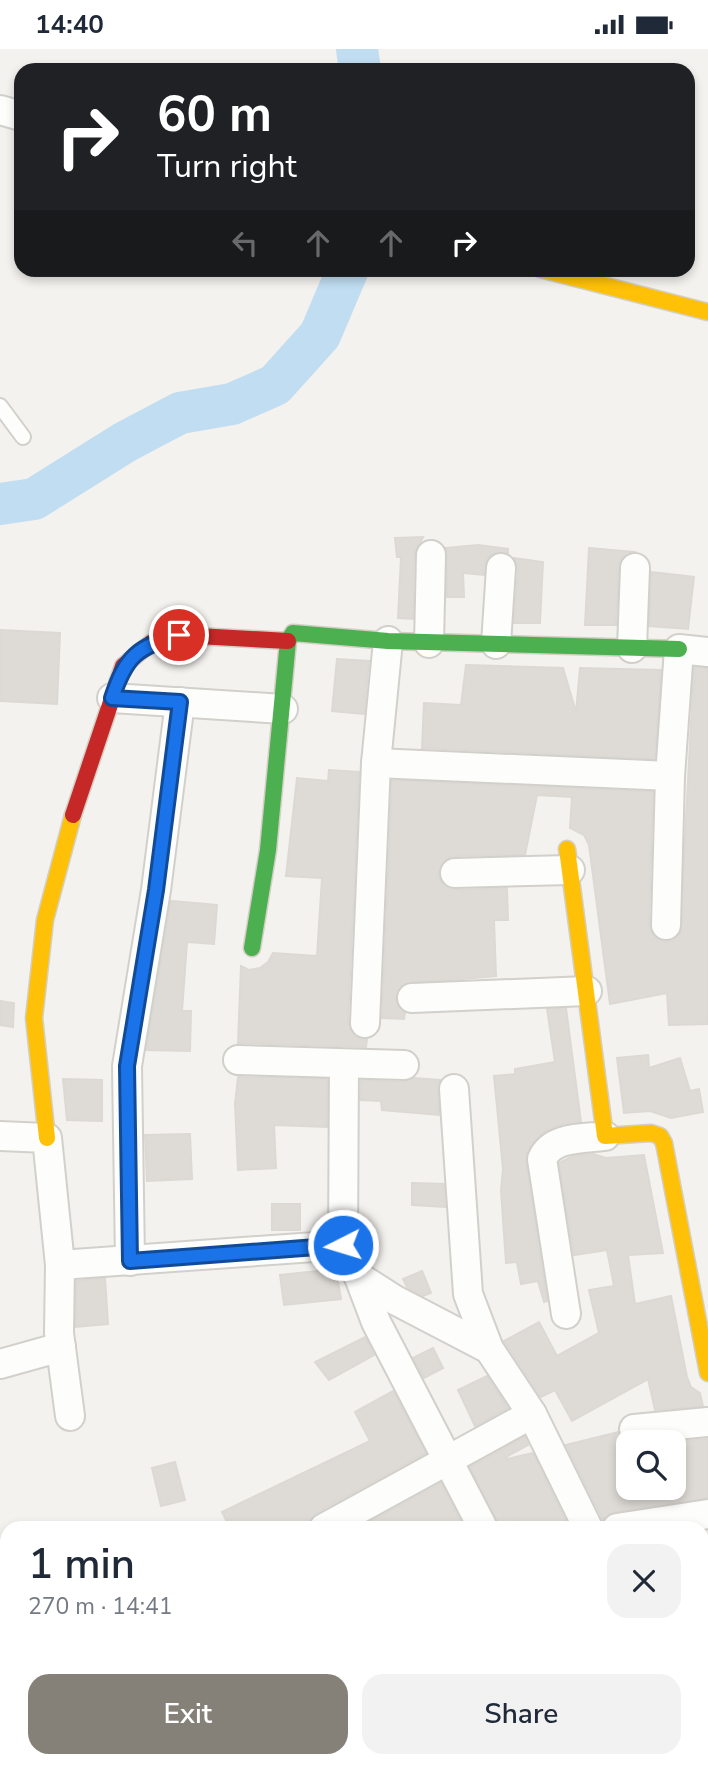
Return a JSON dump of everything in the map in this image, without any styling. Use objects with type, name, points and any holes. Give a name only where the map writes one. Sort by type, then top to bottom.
[{"type":"street","points":[[571,277],[708,312]]},
{"type":"street","points":[[429,643],[432,555]]},
{"type":"street","points":[[496,645],[500,568]]},
{"type":"street","points":[[632,648],[635,568]]},
{"type":"street","points":[[252,948],[268,850],[288,641],[293,633],[429,643],[708,652]]},
{"type":"street","points":[[70,1416],[61,1347],[60,1265],[34,1018],[45,920],[68,830],[123,666],[151,643],[179,635],[288,641]]},
{"type":"street","points":[[365,1023],[376,763],[388,641]]},
{"type":"street","points":[[666,925],[670,776],[679,649]]},
{"type":"street","points":[[112,698],[283,709]]},
{"type":"street","points":[[130,1261],[127,1066],[156,890],[180,702]]},
{"type":"street","points":[[376,763],[670,776]]},
{"type":"street","points":[[455,873],[569,860],[605,1136]]},
{"type":"street","points":[[412,997],[587,991]]},
{"type":"street","points":[[238,1060],[404,1065]]},
{"type":"street","points":[[344,1064],[343,1245],[359,1277],[366,1303],[479,1521]]},
{"type":"street","points":[[454,1089],[468,1294],[489,1349],[532,1414],[585,1521]]},
{"type":"street","points":[[566,1314],[541,1159],[546,1149],[558,1142],[605,1136],[651,1133],[660,1136],[664,1143],[708,1373]]},
{"type":"street","points":[[0,1136],[47,1138]]},
{"type":"street","points":[[60,1265],[343,1245]]},
{"type":"street","points":[[359,1277],[395,1300],[489,1349]]},
{"type":"street","points":[[0,1364],[61,1347]]},
{"type":"street","points":[[337,1521],[532,1414]]},
{"type":"street","points":[[634,1429],[708,1422]]},
{"type":"street","points":[[662,1521],[708,1514]]},
{"type":"lane","points":[[0,406],[23,437]]},
{"type":"building","points":[[423,537],[414,555],[413,619],[398,618],[401,557],[397,557],[395,538]]},
{"type":"building","points":[[478,545],[508,549],[508,553],[494,553],[488,558],[484,575],[463,573],[464,597],[447,597],[446,548]]},
{"type":"building","points":[[589,548],[634,552],[621,559],[619,567],[616,625],[585,625]]},
{"type":"building","points":[[514,558],[543,562],[540,623],[514,623],[518,569]]},
{"type":"building","points":[[651,572],[694,577],[688,629],[649,626]]},
{"type":"building","points":[[0,630],[60,633],[57,704],[0,701]]},
{"type":"building","points":[[337,659],[369,661],[364,714],[332,711]]},
{"type":"building","points":[[466,665],[563,668],[576,712],[580,668],[661,670],[655,759],[422,748],[424,703],[461,705]]},
{"type":"building","points":[[694,667],[708,668],[708,1024],[669,1025],[667,993],[610,1004],[589,845],[584,835],[570,828],[572,797],[537,795],[525,855],[454,856],[446,859],[438,873],[441,882],[455,890],[507,888],[508,920],[494,920],[496,976],[404,984],[395,998],[405,1013],[404,1019],[382,1018],[392,780],[653,792],[649,925],[652,933],[665,942],[680,934]]},
{"type":"building","points":[[329,770],[359,772],[348,1022],[356,1037],[367,1039],[366,1047],[238,1043],[241,966],[249,970],[260,968],[268,962],[273,953],[317,956],[322,878],[286,876],[297,778],[328,781]]},
{"type":"building","points":[[171,901],[217,905],[214,944],[187,942],[182,1011],[191,1011],[190,1051],[146,1050]]},
{"type":"building","points":[[0,1001],[14,1003],[13,1027],[0,1025]]},
{"type":"building","points":[[566,1008],[581,1122],[556,1126],[542,1133],[528,1150],[526,1161],[547,1301],[544,1302],[538,1281],[521,1284],[517,1262],[506,1263],[501,1190],[503,1169],[494,1076],[515,1074],[515,1069],[555,1062],[547,1009]]},
{"type":"building","points":[[648,1055],[649,1068],[680,1058],[690,1091],[699,1089],[703,1112],[671,1118],[650,1111],[624,1113],[617,1058]]},
{"type":"building","points":[[238,1077],[327,1079],[327,1127],[274,1125],[276,1168],[238,1170],[235,1104]]},
{"type":"building","points":[[413,1078],[440,1080],[439,1115],[382,1110],[381,1101],[360,1100],[361,1080],[403,1082]]},
{"type":"building","points":[[63,1079],[102,1080],[102,1121],[67,1120]]},
{"type":"building","points":[[190,1134],[192,1179],[147,1181],[145,1135]]},
{"type":"building","points":[[593,1154],[606,1158],[644,1155],[663,1253],[628,1255],[635,1304],[671,1296],[687,1377],[691,1387],[700,1393],[703,1406],[655,1410],[648,1379],[572,1421],[555,1390],[541,1397],[504,1341],[539,1322],[557,1356],[599,1333],[589,1290],[614,1286],[607,1250],[574,1255],[559,1163],[573,1156]]},
{"type":"building","points":[[412,1183],[444,1184],[445,1207],[412,1205]]},
{"type":"building","points":[[272,1204],[300,1204],[300,1230],[272,1230]]},
{"type":"building","points":[[336,1269],[341,1299],[284,1305],[280,1275]]},
{"type":"building","points":[[422,1271],[431,1293],[423,1296],[407,1287],[403,1279]]},
{"type":"building","points":[[105,1278],[108,1324],[76,1327],[76,1281]]},
{"type":"building","points":[[365,1337],[374,1355],[329,1380],[315,1362]]},
{"type":"building","points":[[433,1348],[443,1368],[424,1378],[413,1358]]},
{"type":"building","points":[[487,1376],[508,1408],[475,1426],[458,1390]]},
{"type":"building","points":[[393,1391],[426,1453],[316,1513],[311,1521],[226,1521],[222,1512],[370,1441],[355,1412]]},
{"type":"building","points":[[616,1432],[616,1500],[686,1500],[686,1441],[708,1439],[708,1498],[614,1512],[603,1520],[566,1445]]},
{"type":"building","points":[[525,1437],[528,1445],[506,1457],[507,1459],[533,1453],[566,1521],[496,1521],[470,1467]]},
{"type":"building","points":[[175,1462],[185,1500],[161,1506],[152,1468]]},
{"type":"building","points":[[441,1483],[460,1521],[372,1521]]},
{"type":"waterway","points":[[357,49],[359,63]]},
{"type":"waterway","points":[[0,504],[34,499],[125,442],[180,413],[232,404],[275,385],[320,335],[345,277]]},
{"type":"traffic: fast","points":[[252,948],[268,850],[288,641],[293,633],[388,641],[679,649]]},
{"type":"traffic: slow","points":[[571,277],[708,312]]},
{"type":"traffic: slow","points":[[47,1138],[34,1018],[45,920],[73,815]]},
{"type":"traffic: slow","points":[[567,849],[605,1136],[651,1133],[660,1136],[664,1143],[708,1373]]},
{"type":"traffic: jam","points":[[73,815],[123,666],[151,643],[179,635],[288,641]]},
{"type":"route","points":[[179,635],[151,643],[123,666],[112,698],[180,702],[156,890],[127,1066],[130,1261],[343,1245]]}]
